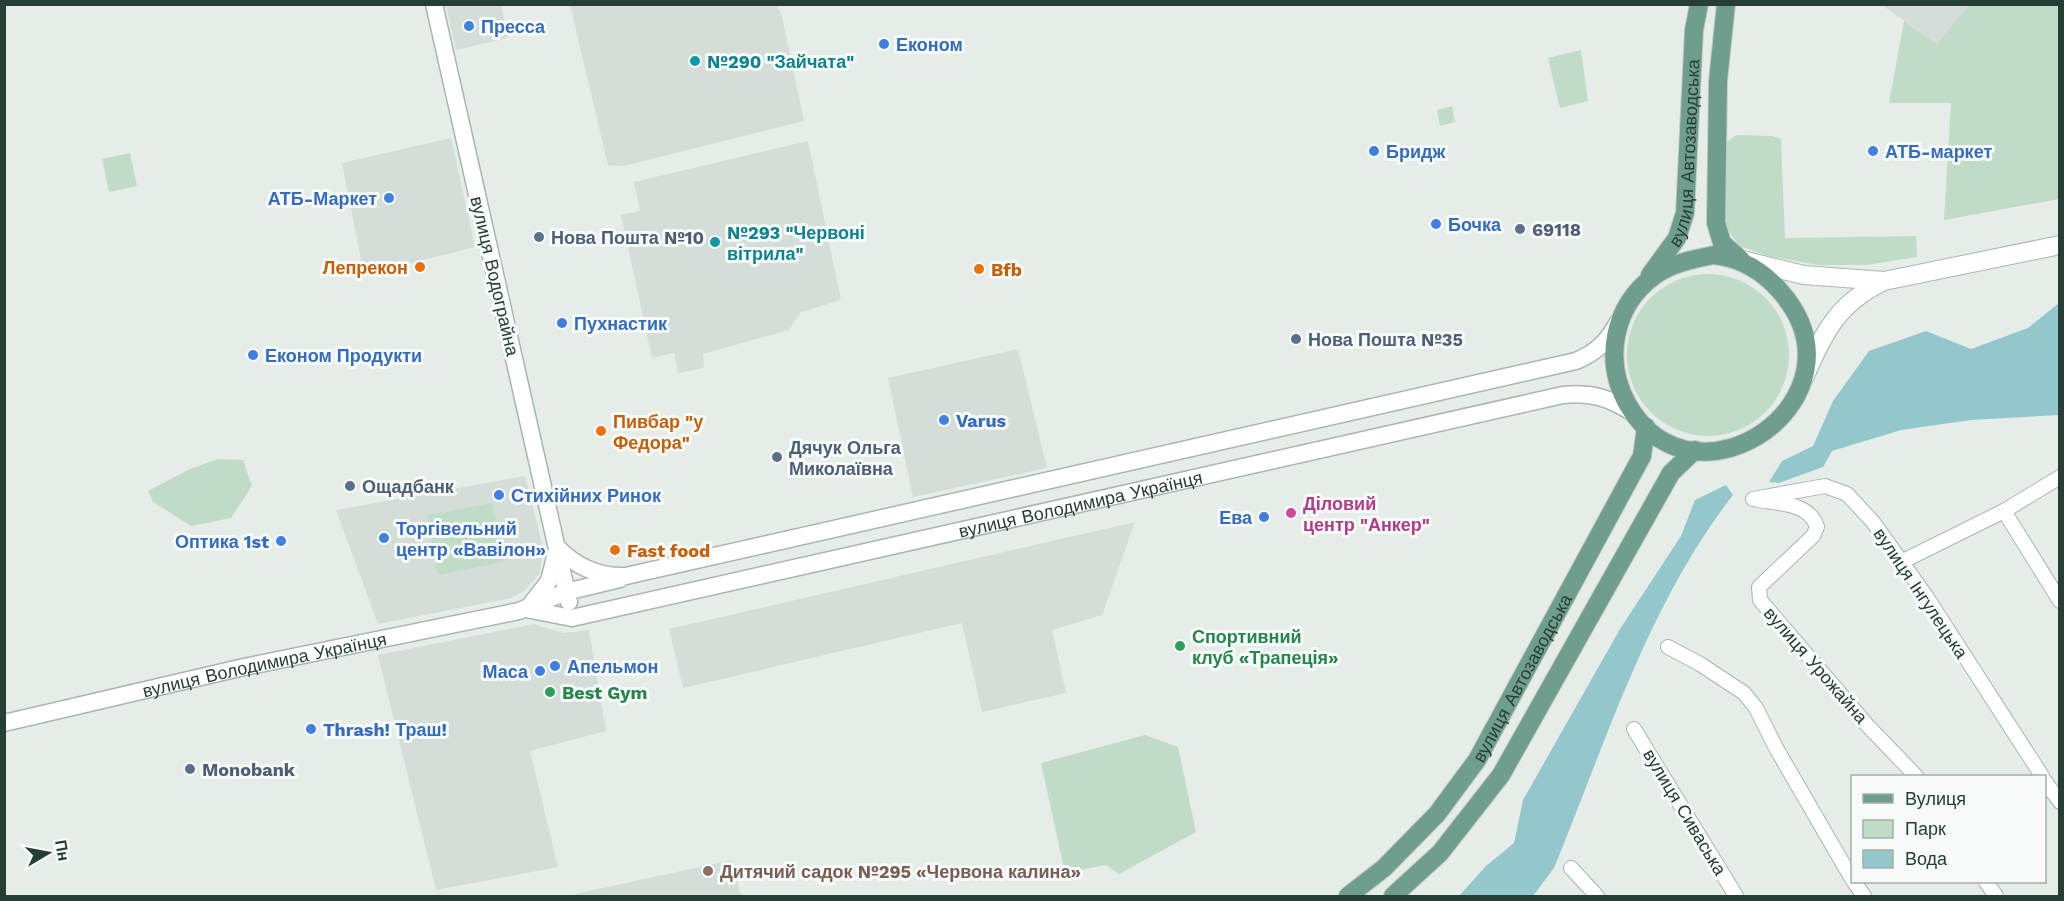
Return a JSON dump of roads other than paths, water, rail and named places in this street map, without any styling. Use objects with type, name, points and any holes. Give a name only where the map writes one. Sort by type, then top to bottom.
[{"type":"main road","name":"вулиця Автозаводська","points":[[1640,288],[1677,238],[1685,213],[1694,30],[1698,4]]},
{"type":"main road","name":"вулиця Автозаводська","points":[[1726,4],[1718,81],[1716,223],[1722,243],[1741,260]]},
{"type":"main road","name":"вулиця Володимира Українця","points":[[1884,281],[1804,275],[1714,255],[1695,259],[1656,275],[1640,288],[1628,304],[1619,322],[1614,345],[1614,369],[1621,392],[1633,413],[1647,428],[1669,442],[1695,450],[1717,451],[1739,446],[1759,437],[1776,424],[1786,412],[1834,318],[1863,291],[1884,281],[2060,245]]},
{"type":"main road","name":"вулиця Володимира Українця","points":[[1741,260],[1773,283],[1788,300],[1799,319],[1804,341],[1805,363],[1800,385]]},
{"type":"main road","name":"вулиця Автозаводська","points":[[1348,897],[1384,868],[1437,813],[1477,760],[1642,456],[1647,428]]},
{"type":"main road","name":"вулиця Автозаводська","points":[[1393,897],[1440,852],[1501,775],[1558,678],[1671,473],[1695,450]]},
{"type":"street","name":"вулиця Водограйна","points":[[434,4],[572,618]]},
{"type":"street","name":"вулиця Володимира Українця","points":[[4,723],[244,667],[526,609],[566,592],[605,584],[626,576],[1576,361],[1593,354],[1607,341],[1619,322]]},
{"type":"street","name":"вулиця Володимира Українця","points":[[526,609],[572,618],[1563,395],[1581,393],[1602,396],[1633,413]]},
{"type":"street","points":[[1901,562],[2004,512],[2060,477]]},
{"type":"street","name":"вулиця Інгулецька","points":[[1753,499],[1825,486],[1847,494],[1873,522],[1901,562],[2041,775]]},
{"type":"street","name":"вулиця Урожайна","points":[[1753,499],[1805,509],[1814,516],[1817,527],[1813,536],[1759,587],[1760,600],[1867,725],[1915,775]]},
{"type":"street","points":[[2004,512],[2060,601]]},
{"type":"street","points":[[557,547],[569,560],[590,571],[611,576],[626,576]]},
{"type":"street","points":[[526,609],[549,581],[557,547]]},
{"type":"street","points":[[1668,647],[1700,664],[1744,693],[1756,708],[1776,748],[1851,877]]},
{"type":"street","name":"вулиця Сиваська","points":[[1634,729],[1736,897]]},
{"type":"street","name":"вулиця Інгулецька","points":[[2046,782],[2060,802]]},
{"type":"street","points":[[1571,868],[1597,897]]},
{"type":"street","points":[[1855,883],[1864,897]]},
{"type":"street","points":[[1987,883],[1996,897]]},
{"type":"water","points":[[2059,303],[2059,415],[1971,420],[1901,430],[1832,451],[1823,467],[1779,483],[1769,482],[1782,461],[1813,446],[1833,401],[1869,351],[1926,331],[1971,349],[2028,328]]},
{"type":"water","points":[[1726,485],[1733,495],[1703,537],[1676,582],[1653,628],[1611,723],[1554,868],[1533,896],[1459,896],[1486,866],[1514,843],[1523,800],[1620,629],[1681,536],[1695,500]]},
{"type":"place","name":"Пресса","points":[[469,26]]},
{"type":"place","name":"Економ","points":[[884,44]]},
{"type":"place","name":"№290 \"Зайчата\"","points":[[695,61]]},
{"type":"place","name":"Бридж","points":[[1374,151]]},
{"type":"place","name":"АТБ-маркет","points":[[1873,151]]},
{"type":"place","name":"АТБ-Маркет","points":[[389,198]]},
{"type":"place","name":"Бочка","points":[[1436,224]]},
{"type":"place","name":"69118","points":[[1520,229]]},
{"type":"place","name":"Нова Пошта №10","points":[[539,237]]},
{"type":"place","name":"№293 \"Червоні вітрила\"","points":[[715,242]]},
{"type":"place","name":"Лепрекон","points":[[420,267]]},
{"type":"place","name":"Bfb","points":[[979,269]]},
{"type":"place","name":"Пухнастик","points":[[562,323]]},
{"type":"place","name":"Нова Пошта №35","points":[[1296,339]]},
{"type":"place","name":"Економ Продукти","points":[[253,355]]},
{"type":"place","name":"Varus","points":[[944,420]]},
{"type":"place","name":"Пивбар \"у Федора\"","points":[[601,431]]},
{"type":"place","name":"Дячук Ольга Миколаївна","points":[[777,457]]},
{"type":"place","name":"Ощадбанк","points":[[350,486]]},
{"type":"place","name":"Стихійних Ринок","points":[[499,495]]},
{"type":"place","name":"Діловий центр \"Анкер\"","points":[[1291,513]]},
{"type":"place","name":"Ева","points":[[1264,517]]},
{"type":"place","name":"Торгівельний центр «Вавілон»","points":[[384,538]]},
{"type":"place","name":"Оптика 1st","points":[[281,541]]},
{"type":"place","name":"Fast food","points":[[615,550]]},
{"type":"place","name":"Спортивний клуб «Трапеція»","points":[[1180,646]]},
{"type":"place","name":"Апельмон","points":[[555,666]]},
{"type":"place","name":"Маса","points":[[540,671]]},
{"type":"place","name":"Best Gym","points":[[550,692]]},
{"type":"place","name":"Thrash! Траш!","points":[[311,729]]},
{"type":"place","name":"Monobank","points":[[190,769]]},
{"type":"place","name":"Дитячий садок №295 «Червона калина»","points":[[708,871]]}]
